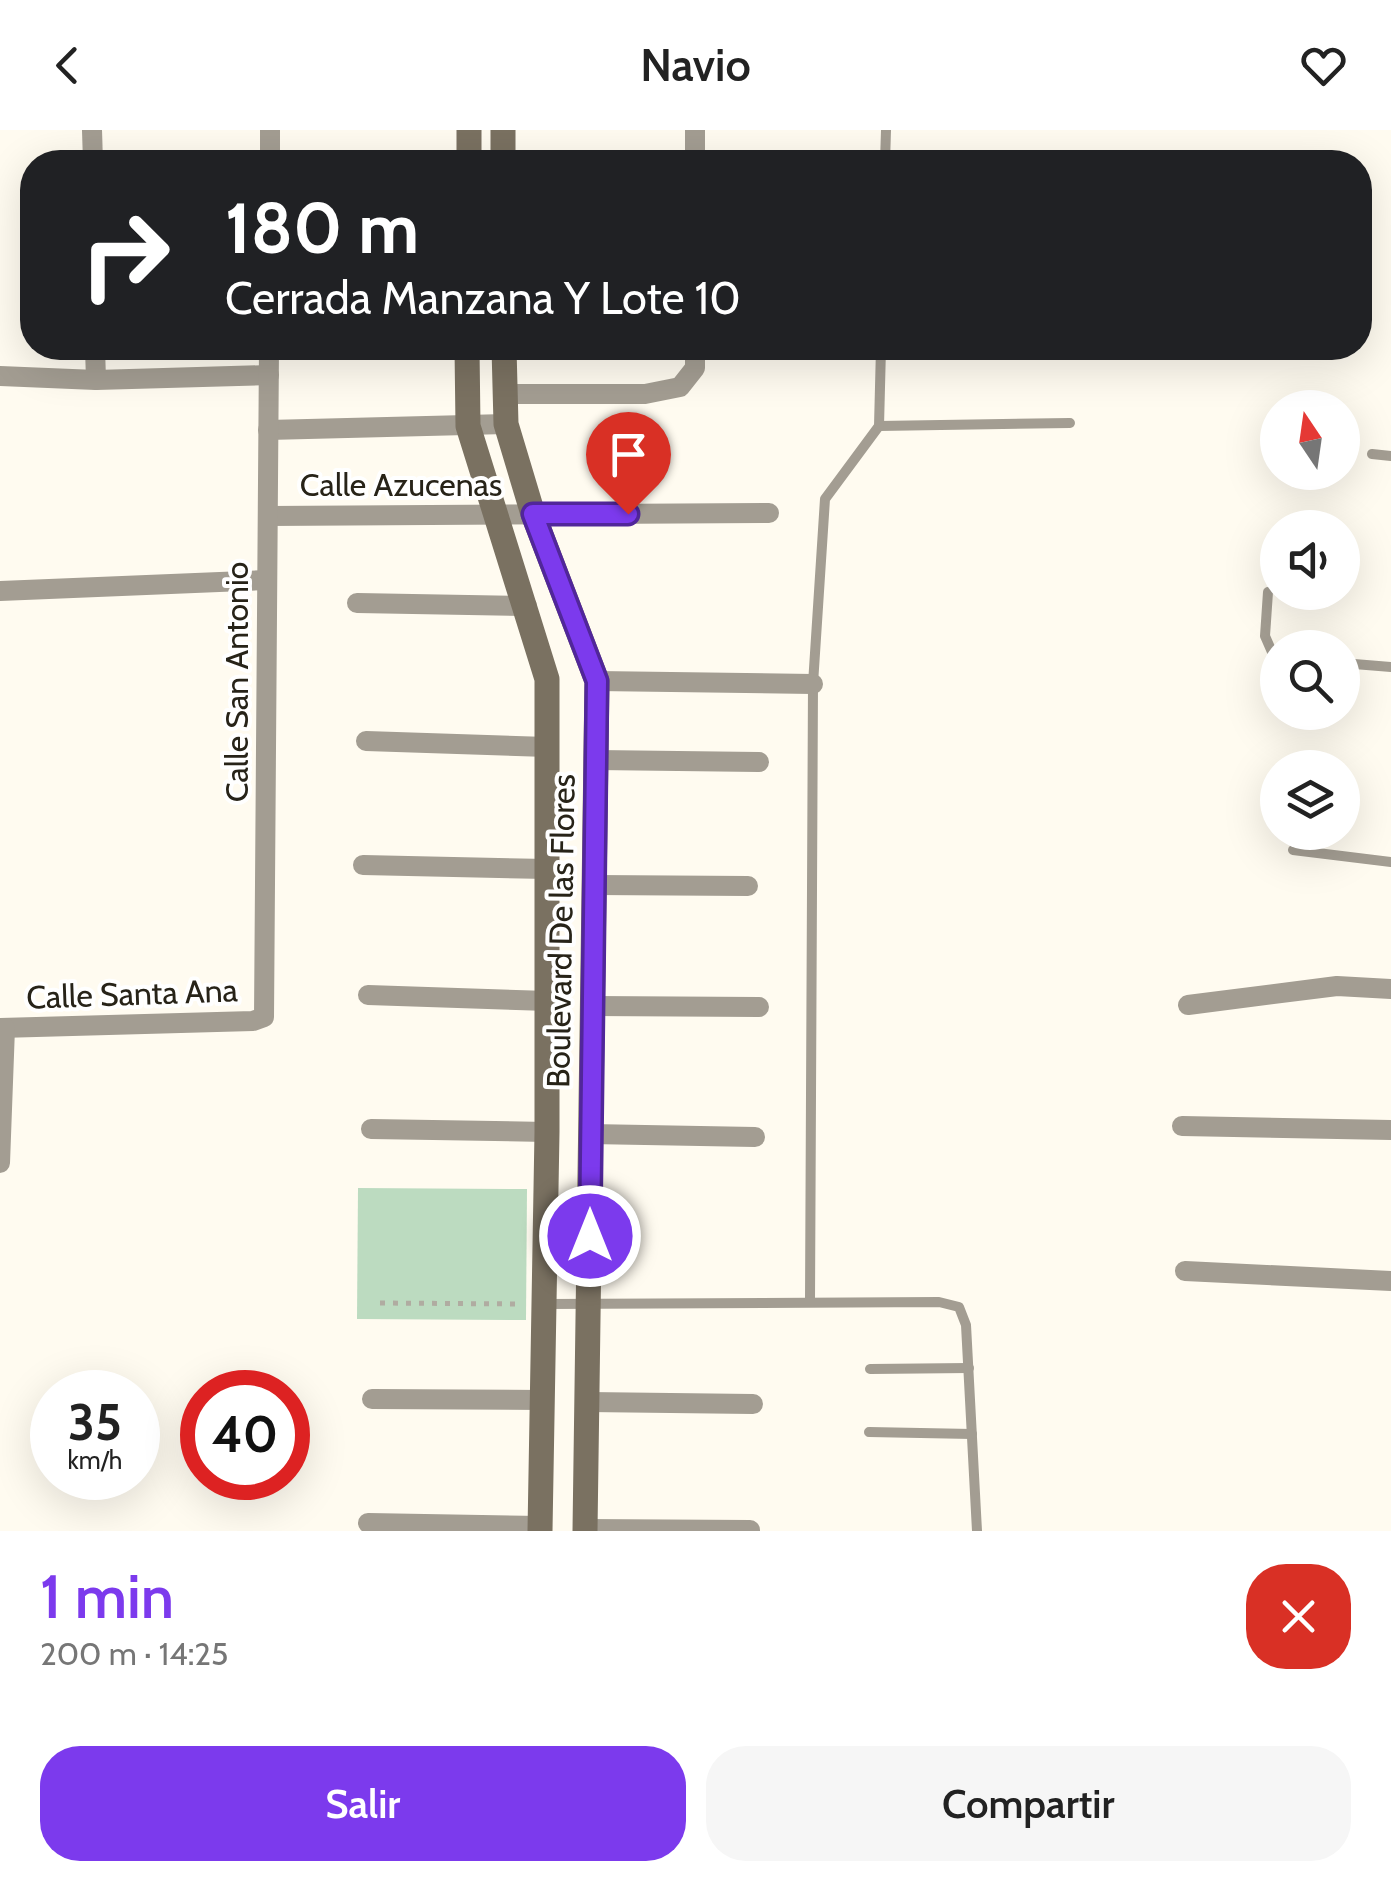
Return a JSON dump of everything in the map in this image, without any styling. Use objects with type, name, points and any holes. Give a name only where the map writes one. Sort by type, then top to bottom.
[{"type":"street","points":[[95,360],[96,380]]},
{"type":"street","name":"Calle San Antonio","points":[[264,1017],[270,360]]},
{"type":"street","name":"Boulevard De las Flores","points":[[468,360],[468,426],[547,679],[547,1132],[540,1529]]},
{"type":"street","name":"Boulevard De las Flores","points":[[504,360],[506,424],[533,514],[597,681],[586,1530]]},
{"type":"street","points":[[504,394],[645,394],[680,388],[694,368],[694,360]]},
{"type":"street","points":[[0,376],[96,380],[270,375]]},
{"type":"street","name":"Calle Azucenas","points":[[268,430],[506,424]]},
{"type":"street","name":"Calle Azucenas","points":[[269,516],[769,513]]},
{"type":"street","points":[[0,591],[266,580]]},
{"type":"street","points":[[357,603],[526,606]]},
{"type":"street","points":[[597,681],[813,684]]},
{"type":"street","points":[[366,740],[548,747]]},
{"type":"street","points":[[596,760],[759,762]]},
{"type":"street","points":[[362,864],[548,869]]},
{"type":"street","points":[[594,885],[748,886]]},
{"type":"street","points":[[1188,1005],[1338,986],[1391,989]]},
{"type":"street","points":[[368,995],[548,1001]]},
{"type":"street","points":[[593,1006],[760,1007]]},
{"type":"street","name":"Calle Santa Ana","points":[[3,1028],[253,1021],[264,1017]]},
{"type":"street","points":[[0,1162],[3,1028]]},
{"type":"street","points":[[1182,1126],[1391,1130]]},
{"type":"street","points":[[371,1129],[547,1132]]},
{"type":"street","points":[[590,1134],[755,1137]]},
{"type":"street","points":[[1185,1271],[1391,1280]]},
{"type":"street","points":[[372,1399],[542,1400]]},
{"type":"street","points":[[588,1402],[754,1404]]},
{"type":"street","points":[[368,1524],[540,1529]]},
{"type":"street","points":[[586,1530],[750,1530]]},
{"type":"lane","points":[[810,1301],[813,684],[825,499],[879,426],[881,360]]},
{"type":"lane","points":[[879,426],[1070,423]]},
{"type":"lane","points":[[1372,454],[1391,456]]},
{"type":"lane","points":[[1360,663],[1391,666]]},
{"type":"lane","points":[[1293,850],[1391,862]]},
{"type":"lane","points":[[544,1304],[810,1301],[938,1302],[959,1307],[966,1325],[977,1531]]},
{"type":"lane","points":[[870,1369],[968,1368]]},
{"type":"lane","points":[[869,1432],[972,1434]]},
{"type":"path","points":[[380,1303],[544,1304]]},
{"type":"green space","points":[[358,1188],[527,1189],[526,1320],[357,1319]]},
{"type":"route","points":[[590,1236],[597,681],[533,514],[628,514]]}]
